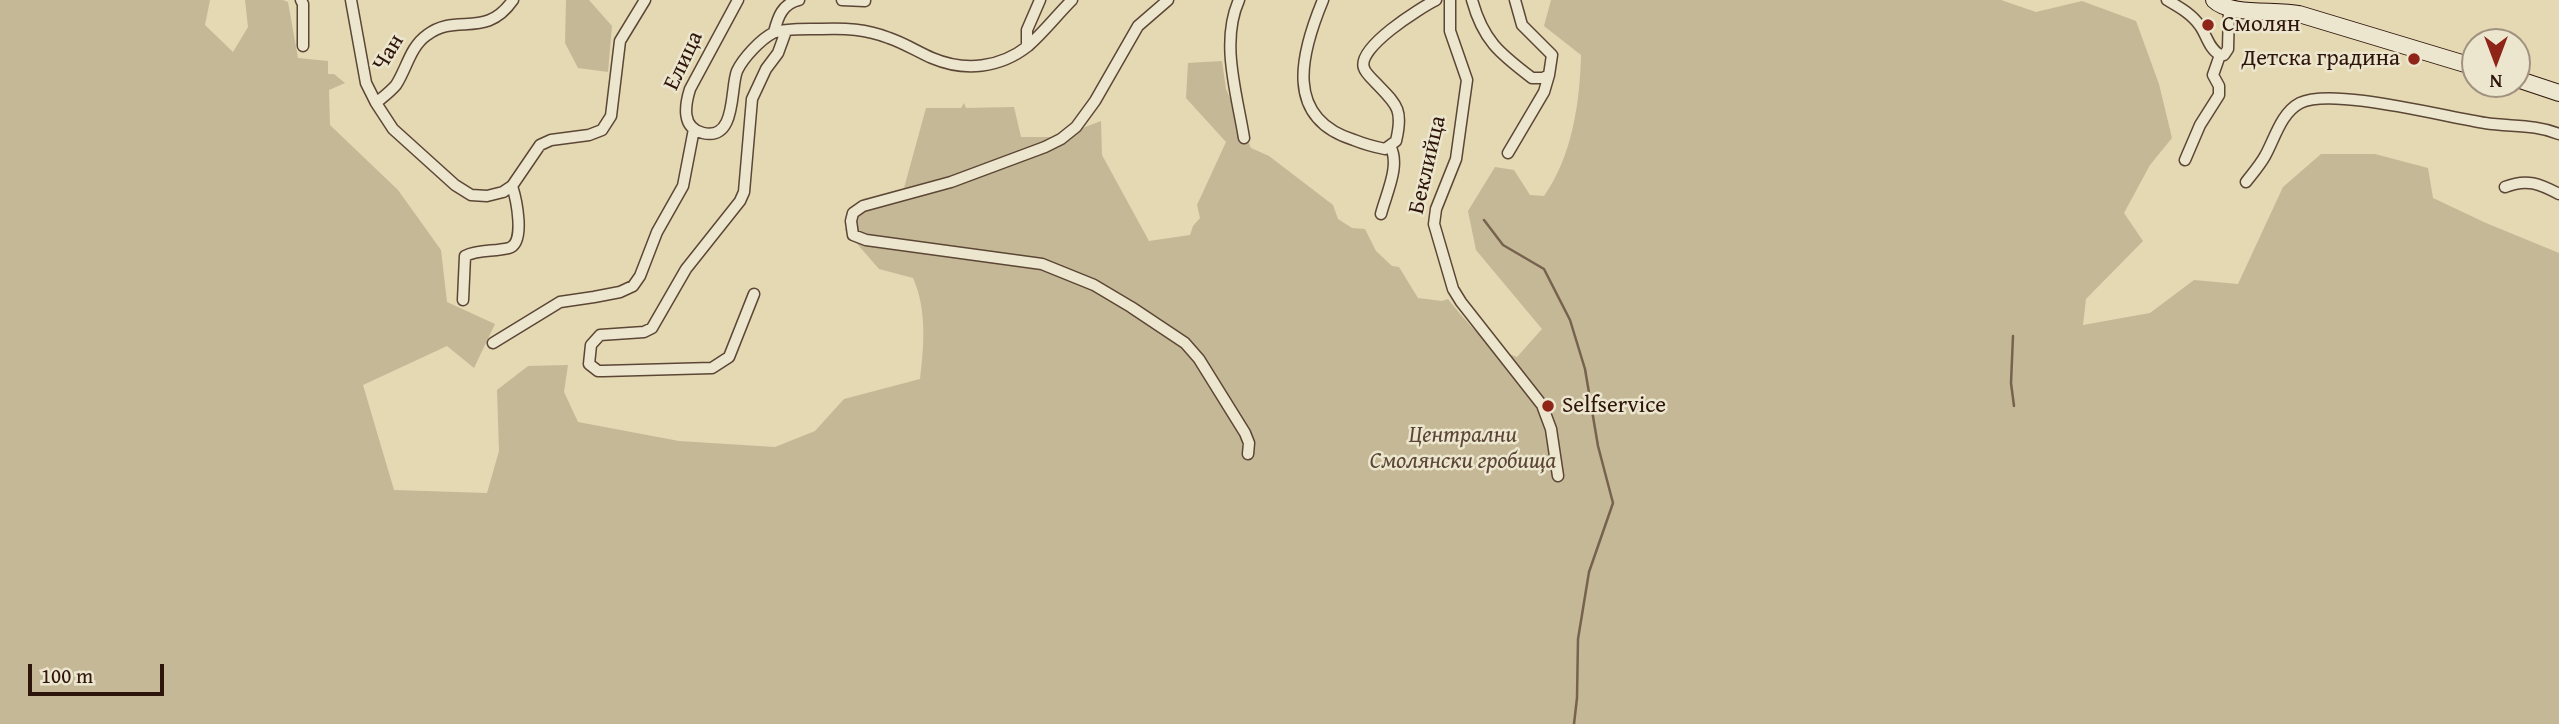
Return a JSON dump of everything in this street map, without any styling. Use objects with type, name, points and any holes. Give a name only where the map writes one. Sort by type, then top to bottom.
[{"type":"street","points":[[301,0],[303,46]]},
{"type":"street","points":[[351,0],[366,83],[393,129],[454,186],[471,195],[487,196],[503,192],[512,186],[540,145],[551,140],[589,135],[602,130],[611,116],[620,41],[645,0]]},
{"type":"street","name":"Чан","points":[[376,103],[394,87],[412,51],[425,36],[445,27],[489,22],[502,14],[513,0]]},
{"type":"street","name":"Елица","points":[[694,129],[687,119],[685,105],[690,89],[738,0]]},
{"type":"street","points":[[754,294],[729,357],[720,365],[712,368],[603,372],[590,364],[591,345],[600,335],[645,332],[652,328],[686,270],[740,201],[744,192],[752,99],[766,69],[778,53],[780,32],[777,18],[784,8],[799,0]]},
{"type":"street","points":[[842,0],[865,1]]},
{"type":"street","points":[[1027,46],[1027,30],[1040,0]]},
{"type":"street","points":[[492,343],[560,302],[594,298],[633,286],[640,276],[657,232],[683,186],[694,129],[705,134],[714,133],[729,118],[737,72],[761,42],[780,32],[860,29],[889,38],[933,59],[972,67],[988,65],[1004,60],[1027,46],[1072,0]]},
{"type":"street","points":[[1168,0],[1138,26],[1095,101],[1076,127],[1061,139],[951,182],[857,209],[851,221],[853,235],[879,242],[1042,264],[1063,271],[1113,296],[1173,334],[1199,359],[1245,433],[1249,443],[1248,454]]},
{"type":"street","points":[[1239,0],[1230,29],[1244,138]]},
{"type":"street","points":[[1323,0],[1306,45],[1304,66],[1306,99],[1310,111],[1323,124],[1343,137],[1385,149],[1396,141],[1400,120],[1398,106],[1369,75],[1363,60],[1372,45],[1436,0]]},
{"type":"street","name":"Беклийца","points":[[1450,0],[1450,31],[1466,80],[1455,159],[1436,209],[1434,224],[1454,289],[1461,302],[1542,405],[1551,429],[1558,476]]},
{"type":"street","points":[[1472,0],[1480,27],[1494,45],[1532,78],[1549,75]]},
{"type":"street","points":[[1508,153],[1544,92],[1552,55],[1522,25],[1515,0]]},
{"type":"street","points":[[2167,0],[2193,18],[2201,27],[2213,51],[2220,55],[2224,55],[2228,49],[2229,9]]},
{"type":"street","points":[[2214,0],[2229,9],[2293,13],[2461,63]]},
{"type":"street","points":[[2185,160],[2200,125],[2219,95],[2219,86],[2213,75],[2220,55]]},
{"type":"street","points":[[2531,84],[2559,93]]},
{"type":"street","points":[[2246,182],[2263,159],[2287,112],[2313,98],[2371,102],[2490,124],[2536,126],[2559,134]]},
{"type":"street","points":[[1381,214],[1394,166],[1395,157],[1390,146]]},
{"type":"street","points":[[2505,187],[2519,182],[2535,182],[2559,194]]},
{"type":"street","points":[[463,300],[465,256],[479,251],[509,248],[516,243],[518,214],[512,186]]},
{"type":"green space","name":"Централни Смолянски гробища","points":[[0,0],[210,0],[205,25],[233,52],[248,27],[245,0],[288,2],[298,58],[328,61],[328,74],[334,74],[345,83],[329,90],[330,125],[398,190],[441,250],[447,302],[495,324],[474,368],[447,346],[363,385],[394,490],[487,493],[499,451],[497,390],[528,366],[568,365],[564,392],[578,422],[679,441],[775,447],[815,431],[844,399],[920,379],[922,315],[921,302],[913,278],[879,269],[845,230],[863,199],[904,188],[926,108],[961,108],[964,103],[966,108],[1014,107],[1021,137],[1059,137],[1101,121],[1102,155],[1149,241],[1190,235],[1200,218],[1197,205],[1226,142],[1186,98],[1188,63],[1222,61],[1226,89],[1251,148],[1269,156],[1333,205],[1338,219],[1352,228],[1365,229],[1376,251],[1392,266],[1399,267],[1418,298],[1442,301],[1448,299],[1487,340],[1517,357],[1542,329],[1476,250],[1468,211],[1495,167],[1514,170],[1530,195],[1544,196],[1554,181],[1568,147],[1579,91],[1581,55],[1544,26],[1551,0],[2001,0],[2036,12],[2082,1],[2136,21],[2159,84],[2172,138],[2150,165],[2124,213],[2143,241],[2086,299],[2083,325],[2150,313],[2194,280],[2238,284],[2283,187],[2321,154],[2375,154],[2428,168],[2433,198],[2559,253],[2559,724],[0,724]]},
{"type":"green space","points":[[566,0],[589,0],[612,26],[608,72],[578,68],[565,43]]},
{"type":"waterway","points":[[1484,220],[1503,245],[1544,269],[1570,320],[1585,369],[1598,446],[1613,503],[1589,572],[1578,639],[1574,724]]},
{"type":"waterway","points":[[2013,336],[2011,383],[2014,406]]},
{"type":"place","name":"Смолян","points":[[2208,25]]},
{"type":"place","name":"Детска градина","points":[[2414,59]]},
{"type":"place","name":"Selfservice","points":[[1548,406]]}]
